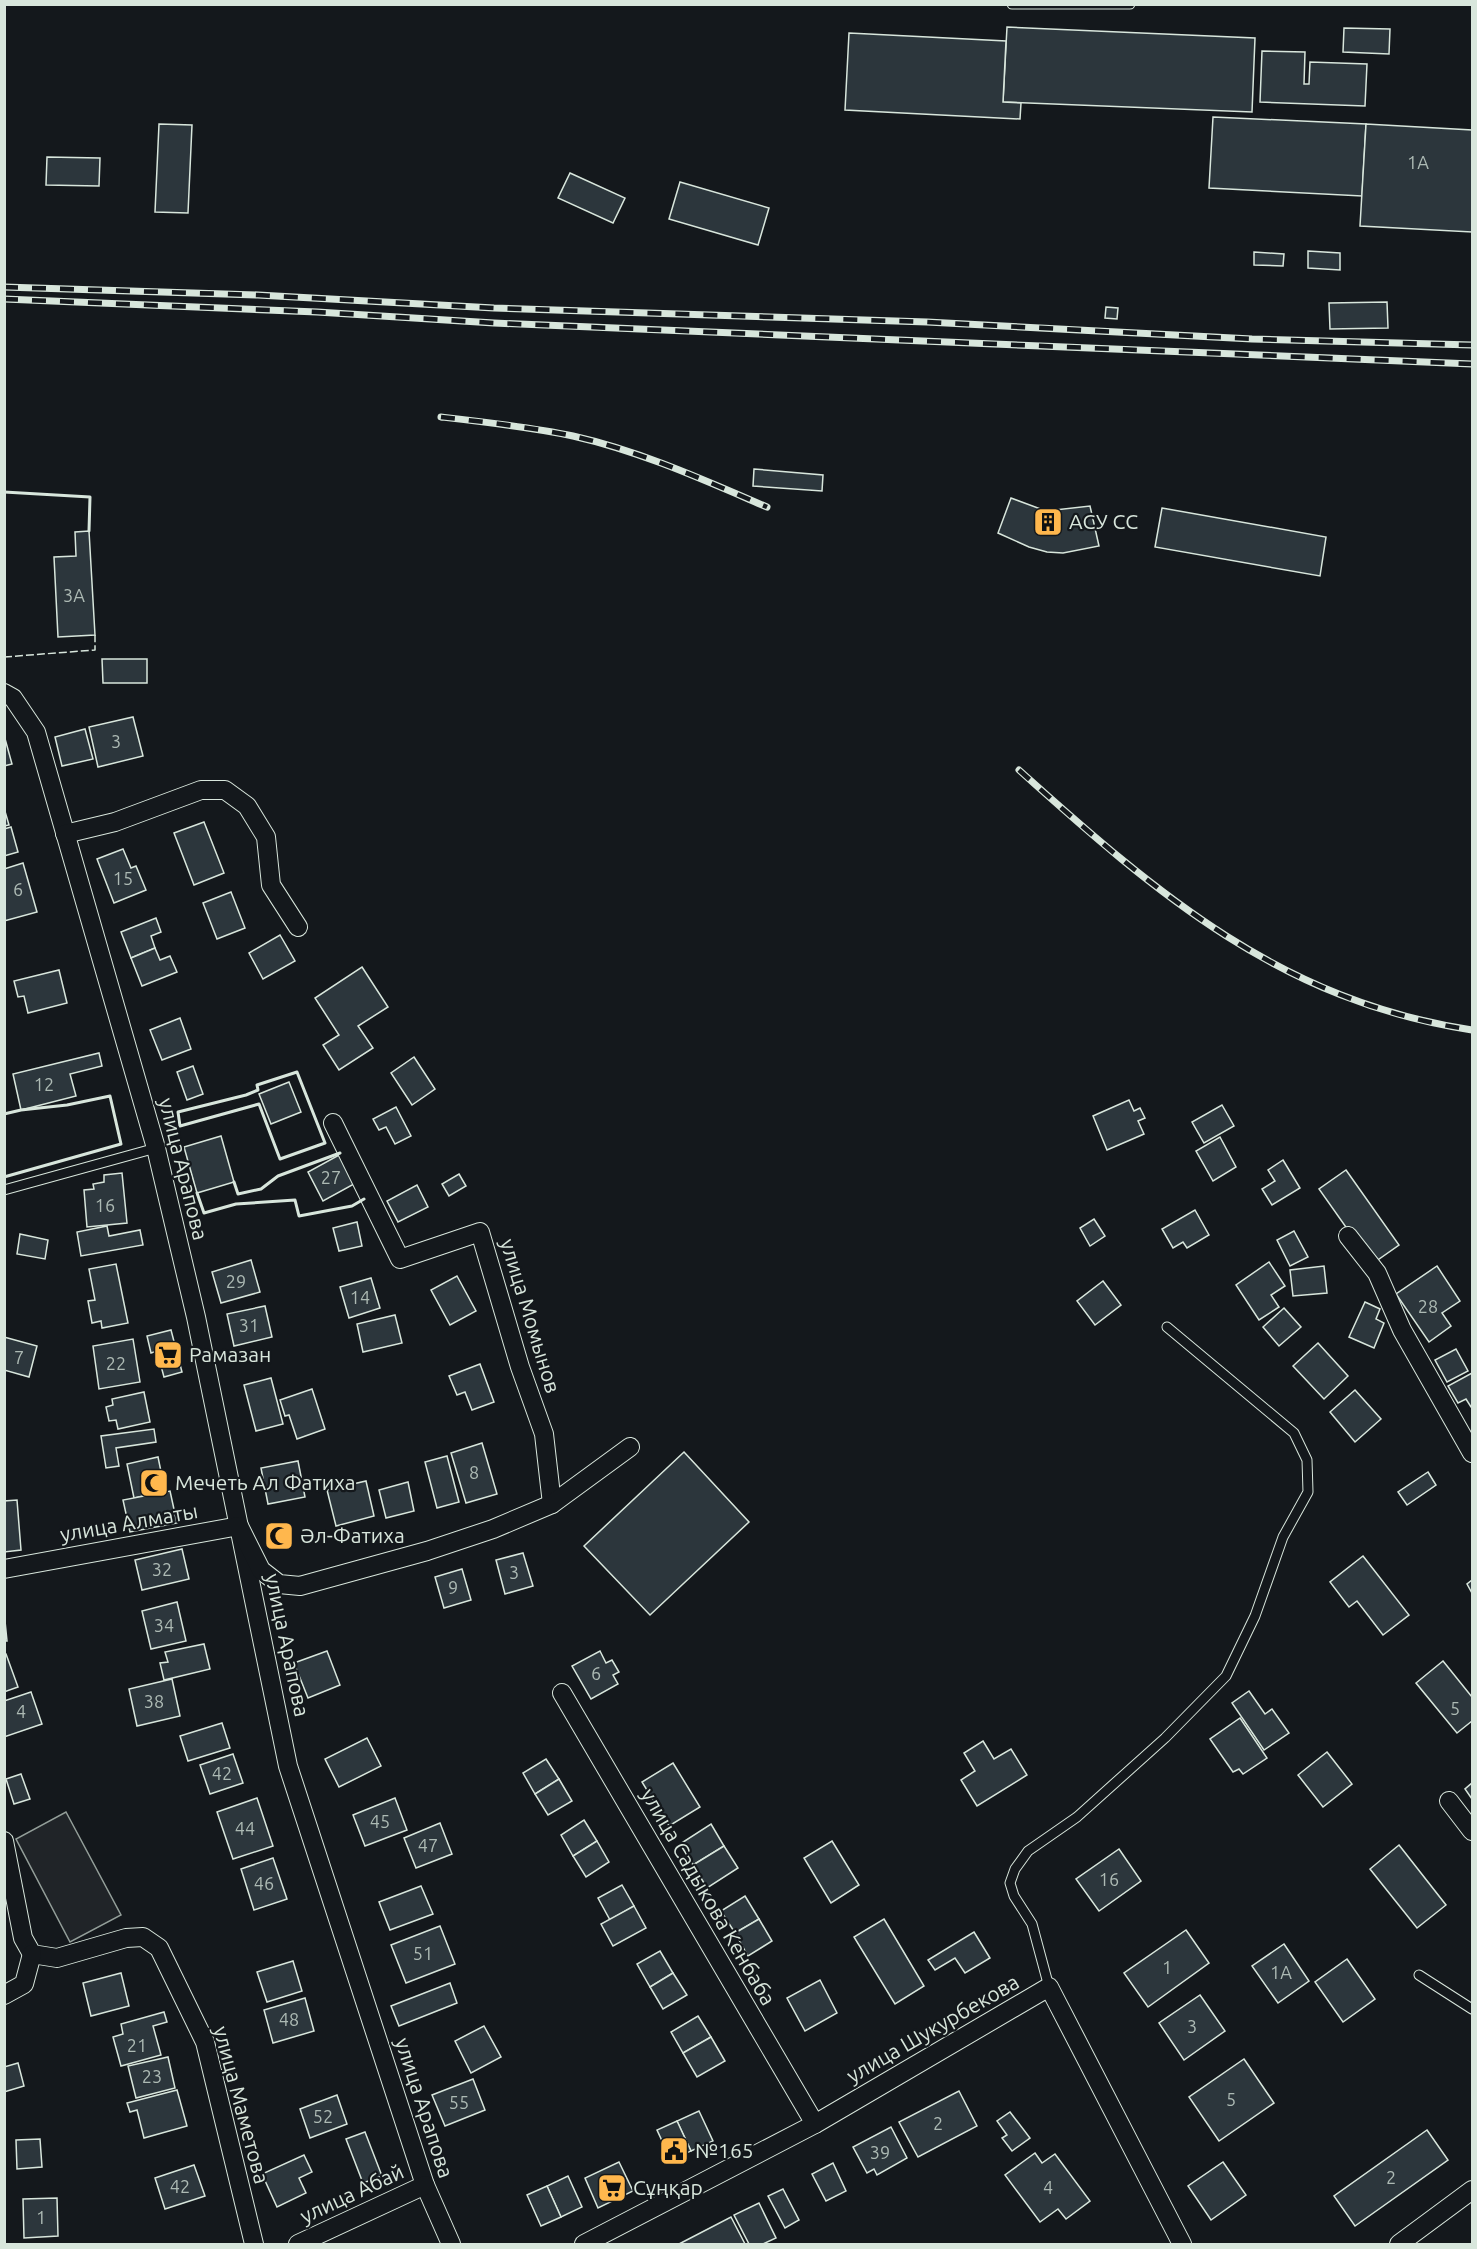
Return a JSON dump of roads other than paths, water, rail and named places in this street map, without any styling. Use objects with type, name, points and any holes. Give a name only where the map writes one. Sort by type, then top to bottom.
[{"type":"street","name":"улица Арапова","points":[[4,693],[13,698],[36,732],[156,1148],[196,1317],[288,1766],[425,2185],[451,2244]]},
{"type":"street","points":[[65,834],[115,822],[201,790],[225,790],[247,806],[266,837],[271,885],[298,927]]},
{"type":"street","name":"улица Момынов","points":[[333,1124],[400,1259],[480,1232],[520,1367],[544,1434],[552,1504]]},
{"type":"street","points":[[1348,1236],[1377,1273],[1402,1330],[1473,1453]]},
{"type":"street","points":[[239,1526],[261,1570],[279,1584],[300,1586],[427,1551],[493,1529],[552,1504],[630,1448]]},
{"type":"street","name":"улица Алматы","points":[[4,1569],[239,1526]]},
{"type":"street","name":"улица Садыкова Кенбаба","points":[[562,1693],[815,2124]]},
{"type":"street","points":[[1449,1801],[1473,1831]]},
{"type":"street","points":[[4,1841],[23,1938],[32,1954],[24,1984],[4,1995]]},
{"type":"street","name":"улица Маметова","points":[[32,1954],[57,1958],[126,1938],[143,1938],[159,1948],[205,2042],[254,2244]]},
{"type":"street","name":"улица Шукурбекова","points":[[584,2244],[815,2124],[1049,1987],[1182,2244]]},
{"type":"street","name":"улица Абай","points":[[298,2244],[425,2185]]},
{"type":"street","points":[[1399,2244],[1473,2190]]},
{"type":"lane","points":[[1012,4],[1130,4]]},
{"type":"lane","points":[[4,1190],[156,1148]]},
{"type":"lane","points":[[1049,1987],[1032,1924],[1014,1896],[1010,1883],[1015,1869],[1028,1851],[1077,1817],[1165,1738],[1226,1676],[1255,1616],[1283,1538],[1308,1492],[1307,1460],[1294,1433],[1167,1327]]},
{"type":"lane","points":[[1419,1975],[1473,2009]]},
{"type":"railway","points":[[4,287],[258,295],[494,308],[927,322],[1252,339],[1472,345]]},
{"type":"railway","points":[[4,299],[317,312],[494,323],[1472,364]]},
{"type":"railway","points":[[441,417],[540,430],[598,442],[672,467],[767,507]]},
{"type":"railway","points":[[1019,770],[1173,900],[1226,936],[1282,968],[1341,995],[1404,1016],[1472,1030]]},
{"type":"place","name":"АСУ СС","points":[[1048,522]]},
{"type":"place","name":"Рамазан","points":[[168,1355]]},
{"type":"place","name":"Мечеть Ал Фатиха","points":[[154,1483]]},
{"type":"place","name":"Әл-Фатиха","points":[[279,1536]]},
{"type":"place","name":"№165","points":[[674,2151]]},
{"type":"place","name":"Сұңқар","points":[[612,2188]]}]
